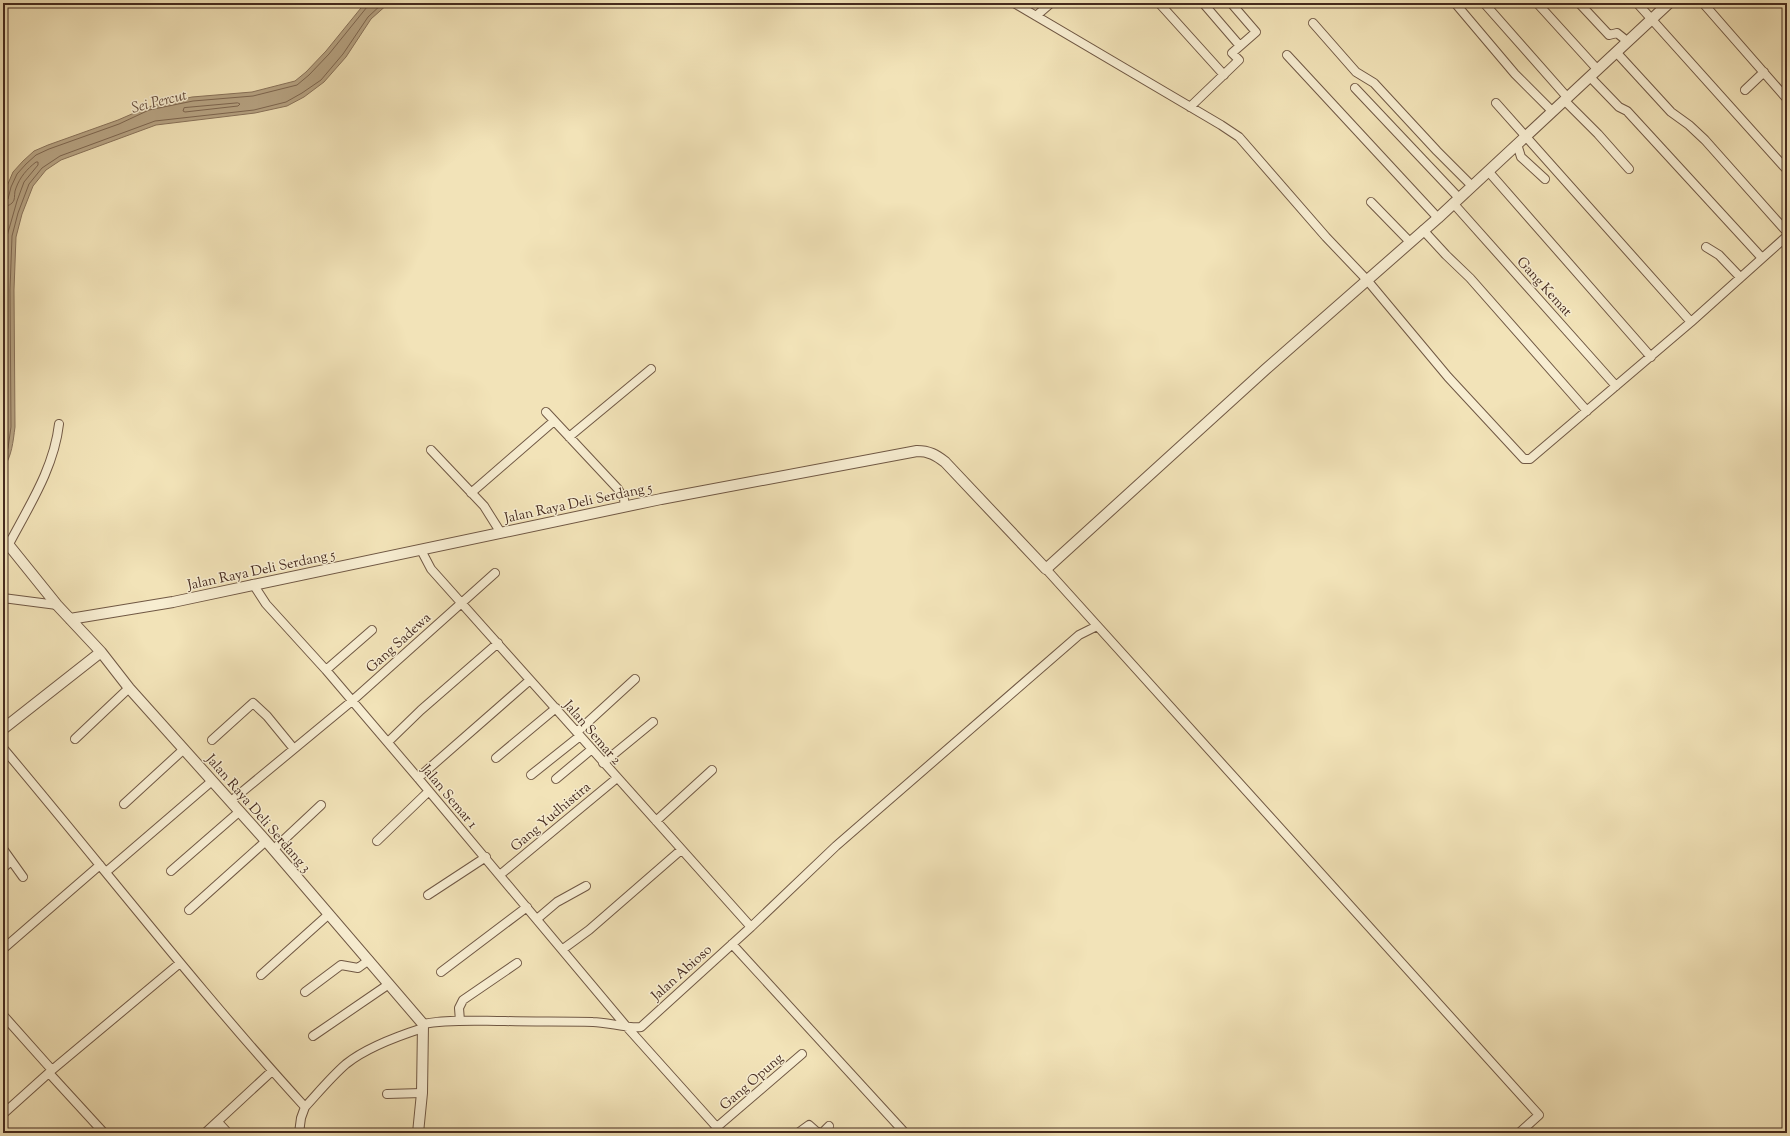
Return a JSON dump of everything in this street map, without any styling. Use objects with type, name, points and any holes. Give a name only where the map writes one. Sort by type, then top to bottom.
[{"type":"street","points":[[1014,3],[1225,127],[1239,138],[1326,237],[1367,280],[1448,377],[1524,459],[1530,459],[1691,322],[1787,236]]},
{"type":"street","points":[[1036,16],[1051,3]]},
{"type":"street","points":[[1159,3],[1224,75]]},
{"type":"street","points":[[1203,3],[1240,46]]},
{"type":"street","points":[[1190,107],[1239,60],[1232,52],[1256,32],[1231,3]]},
{"type":"street","points":[[1455,3],[1515,74],[1552,111]]},
{"type":"street","points":[[1484,3],[1566,99],[1630,169]]},
{"type":"street","points":[[1536,3],[1594,73],[1619,107],[1628,112],[1762,258]]},
{"type":"street","points":[[1637,3],[1787,170]]},
{"type":"street","points":[[1519,1133],[1538,1116],[1046,569],[1266,369],[1438,218],[1669,3]]},
{"type":"street","points":[[1703,3],[1787,99]]},
{"type":"street","points":[[1580,4],[1609,35],[1617,33],[1627,41]]},
{"type":"street","points":[[1313,23],[1356,72],[1374,83],[1437,151],[1472,186]]},
{"type":"street","points":[[1616,52],[1671,112],[1705,140],[1787,232]]},
{"type":"street","points":[[1287,55],[1438,218]]},
{"type":"street","points":[[1745,90],[1764,72]]},
{"type":"street","name":"Gang Kemat","points":[[1355,88],[1456,200],[1616,386]]},
{"type":"street","points":[[1496,103],[1691,322]]},
{"type":"street","points":[[1516,144],[1521,157],[1545,179]]},
{"type":"street","points":[[1488,171],[1650,357]]},
{"type":"street","points":[[1371,202],[1410,242]]},
{"type":"street","points":[[1423,230],[1470,278],[1586,411]]},
{"type":"street","points":[[1706,247],[1718,255],[1740,277]]},
{"type":"street","points":[[569,437],[651,369]]},
{"type":"street","points":[[546,412],[618,489],[624,499],[625,507]]},
{"type":"street","points":[[471,493],[554,421]]},
{"type":"street","points":[[6,541],[49,466],[57,444],[59,424]]},
{"type":"street","points":[[431,450],[484,506],[501,533]]},
{"type":"street","name":"Jalan Raya Deli Serdang 5","points":[[70,619],[254,587],[625,507],[903,453],[925,451],[934,454],[945,462],[1026,550],[1046,569]]},
{"type":"street","name":"Jalan Raya Deli Serdang 3","points":[[6,541],[57,605],[101,652],[129,688],[274,849],[423,1026]]},
{"type":"street","name":"Jalan Semar 2","points":[[422,551],[431,569],[751,927]]},
{"type":"street","name":"Gang Sadewa","points":[[231,801],[352,701],[495,573]]},
{"type":"street","name":"Jalan Semar 1","points":[[254,587],[266,604],[326,670],[501,874],[622,1020],[719,1130]]},
{"type":"street","points":[[3,598],[57,605]]},
{"type":"street","name":"Jalan Abioso","points":[[305,1107],[329,1080],[354,1058],[384,1043],[438,1021],[595,1022],[622,1020],[633,1028],[641,1027],[751,927],[836,846],[1079,635],[1097,626]]},
{"type":"street","points":[[326,670],[372,630]]},
{"type":"street","points":[[388,742],[421,710],[498,643]]},
{"type":"street","points":[[4,728],[101,652]]},
{"type":"street","points":[[531,775],[579,734],[635,679]]},
{"type":"street","points":[[418,778],[530,680]]},
{"type":"street","points":[[75,739],[129,688]]},
{"type":"street","points":[[212,740],[247,708],[255,704],[294,748]]},
{"type":"street","points":[[496,758],[556,708]]},
{"type":"street","points":[[603,763],[653,722]]},
{"type":"street","points":[[3,748],[180,963],[272,1071],[305,1107],[301,1118],[299,1133]]},
{"type":"street","points":[[556,779],[592,749]]},
{"type":"street","points":[[124,804],[184,750]]},
{"type":"street","points":[[656,821],[712,770]]},
{"type":"street","name":"Gang Yudhistira","points":[[501,874],[617,778]]},
{"type":"street","points":[[3,949],[212,781]]},
{"type":"street","points":[[377,841],[429,791]]},
{"type":"street","points":[[274,849],[321,805]]},
{"type":"street","points":[[171,872],[240,811]]},
{"type":"street","points":[[189,910],[266,841]]},
{"type":"street","points":[[3,849],[23,877]]},
{"type":"street","points":[[562,949],[589,930],[681,850]]},
{"type":"street","points":[[428,895],[486,857]]},
{"type":"street","points":[[3,868],[11,861]]},
{"type":"street","points":[[537,919],[557,902],[586,886]]},
{"type":"street","points":[[441,972],[527,907]]},
{"type":"street","points":[[261,974],[329,914]]},
{"type":"street","points":[[732,944],[904,1133]]},
{"type":"street","points":[[305,992],[341,965],[358,968],[368,960]]},
{"type":"street","points":[[4,1111],[180,963]]},
{"type":"street","points":[[460,1021],[459,1008],[463,1000],[517,963]]},
{"type":"street","points":[[313,1036],[389,984]]},
{"type":"street","points":[[3,1015],[104,1133]]},
{"type":"street","points":[[418,1133],[422,1093],[423,1026]]},
{"type":"street","name":"Gang Opung","points":[[719,1130],[802,1054]]},
{"type":"street","points":[[205,1133],[272,1071]]},
{"type":"street","points":[[387,1094],[422,1093]]},
{"type":"street","points":[[218,1122],[228,1133]]},
{"type":"street","points":[[798,1133],[809,1125],[818,1133],[822,1132],[829,1126]]},
{"type":"water","name":"Sei Percut","points":[[365,3],[389,3],[371,19],[346,57],[324,82],[304,97],[287,106],[255,113],[156,125],[61,160],[46,170],[33,186],[22,214],[16,237],[14,290],[15,427],[10,454],[3,469],[3,209],[7,186],[13,172],[34,151],[118,120],[148,107],[192,97],[252,92],[295,81],[326,51]]}]
